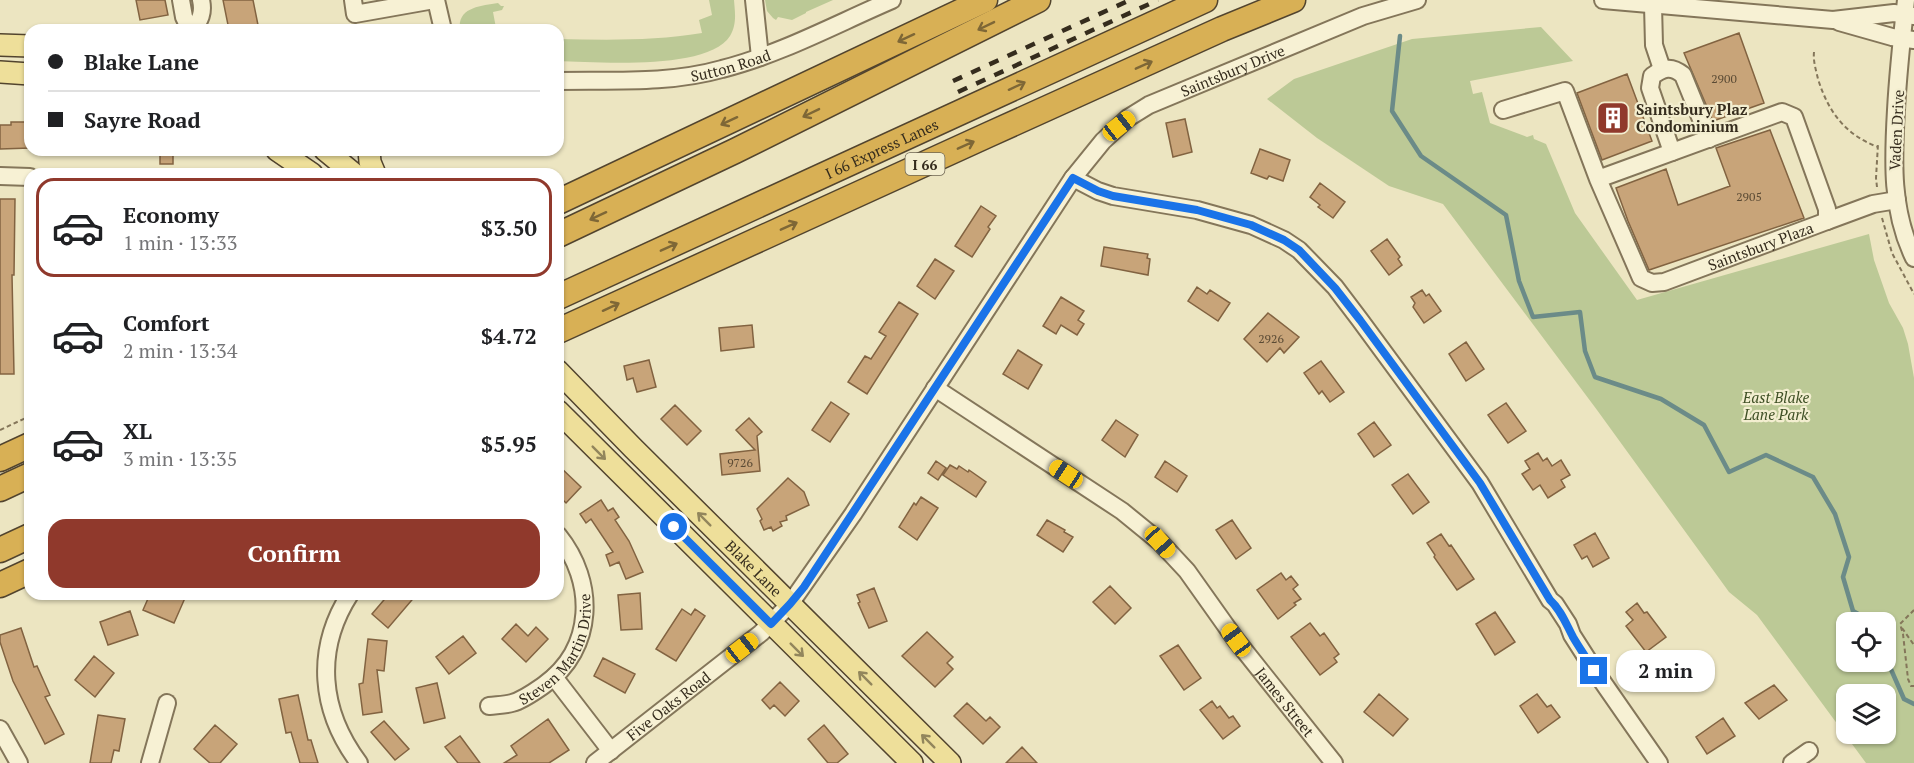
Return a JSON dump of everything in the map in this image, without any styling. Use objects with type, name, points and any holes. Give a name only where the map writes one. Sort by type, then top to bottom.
[{"type":"highway","points":[[564,198],[985,0]]},
{"type":"highway","points":[[564,232],[735,151],[1038,0]]},
{"type":"highway","name":"I 66 Express Lanes","points":[[564,294],[1206,0]]},
{"type":"highway","name":"I 66","points":[[564,328],[1222,29],[1293,0]]},
{"type":"highway","points":[[0,459],[24,448]]},
{"type":"highway","points":[[0,489],[24,478]]},
{"type":"highway","points":[[0,550],[24,539]]},
{"type":"highway","points":[[0,585],[24,574]]},
{"type":"main road","points":[[0,45],[24,46]]},
{"type":"main road","points":[[0,72],[24,74]]},
{"type":"main road","points":[[286,156],[303,168]]},
{"type":"main road","points":[[334,156],[347,168]]},
{"type":"main road","name":"Blake Lane","points":[[564,377],[950,763]]},
{"type":"main road","name":"Blake Lane","points":[[564,417],[912,763]]},
{"type":"street","points":[[181,0],[188,24]]},
{"type":"street","points":[[197,24],[201,20],[203,9],[201,0]]},
{"type":"street","points":[[353,0],[355,14],[435,0],[441,24]]},
{"type":"street","points":[[754,0],[760,57]]},
{"type":"street","name":"Sutton Road","points":[[564,81],[672,79],[721,70],[760,57],[892,0]]},
{"type":"street","name":"Saintsbury Drive","points":[[1073,178],[1103,141],[1128,118],[1149,105],[1363,16],[1417,0]]},
{"type":"street","points":[[1603,0],[1833,20],[1908,39]]},
{"type":"street","points":[[1653,5],[1654,45],[1662,69]]},
{"type":"street","points":[[1833,20],[1908,10]]},
{"type":"street","name":"Vaden Drive","points":[[1908,10],[1908,39],[1893,166],[1896,200],[1904,234],[1914,258]]},
{"type":"street","points":[[1672,152],[1650,88],[1652,76],[1662,69],[1675,69],[1683,75],[1709,139]]},
{"type":"street","name":"Saintsbury Plaza","points":[[1503,110],[1565,91],[1598,179],[1641,278],[1652,283],[1664,282],[1827,220],[1827,209],[1794,117],[1782,112],[1598,179]]},
{"type":"street","points":[[0,176],[24,177]]},
{"type":"street","points":[[1073,178],[1113,196],[1197,210],[1251,225],[1284,240],[1313,263],[1360,320],[1480,483],[1550,600],[1568,624],[1572,635],[1594,671],[1659,763]]},
{"type":"street","name":"Five Oaks Road","points":[[595,763],[771,624],[804,587],[1073,178]]},
{"type":"street","points":[[1827,220],[1873,204],[1896,200]]},
{"type":"street","name":"James Street","points":[[935,388],[1122,511],[1160,542],[1187,571],[1250,657],[1334,763]]},
{"type":"street","name":"Steven Martin Drive","points":[[489,706],[513,703],[531,694],[554,677],[572,654],[579,637],[585,610],[585,594],[578,568],[564,543]]},
{"type":"street","points":[[347,600],[331,633],[326,677],[334,720],[359,763]]},
{"type":"street","points":[[554,677],[611,751]]},
{"type":"street","points":[[150,763],[167,703]]},
{"type":"street","points":[[0,729],[19,763]]},
{"type":"street","points":[[1792,763],[1809,751]]},
{"type":"path","points":[[1814,52],[1821,90],[1832,113],[1845,129],[1859,139],[1878,147]]},
{"type":"path","points":[[0,430],[24,419]]},
{"type":"path","points":[[1900,624],[1914,610]]},
{"type":"path","points":[[1900,624],[1914,645]]},
{"type":"path","points":[[1900,624],[1908,679],[1911,686],[1914,686]]},
{"type":"green space","points":[[709,0],[734,0],[735,23],[730,36],[718,47],[699,55],[650,62],[564,61],[564,39],[612,40],[684,36],[702,33],[699,20],[712,15]]},
{"type":"green space","points":[[765,0],[833,0],[792,20],[778,17],[776,20],[767,11]]},
{"type":"green space","points":[[498,3],[504,6],[502,10],[493,12],[495,24],[460,24],[466,12]]},
{"type":"green space","name":"East Blake Lane Park","points":[[1541,27],[1573,61],[1470,81],[1473,94],[1482,92],[1490,123],[1527,137],[1533,135],[1534,139],[1546,144],[1575,213],[1637,300],[1869,234],[1874,260],[1889,303],[1903,328],[1908,344],[1914,378],[1914,763],[1866,763],[1852,744],[1896,744],[1896,684],[1836,684],[1836,722],[1757,615],[1729,592],[1443,204],[1389,186],[1317,138],[1267,99],[1294,79],[1412,39]]},
{"type":"building","points":[[136,0],[165,0],[168,15],[140,20]]},
{"type":"building","points":[[223,0],[253,0],[258,24],[228,24]]},
{"type":"building","points":[[1739,33],[1764,103],[1713,121],[1684,53]]},
{"type":"building","name":"Saintsbury Plaz Condominium","points":[[1627,74],[1652,141],[1602,160],[1577,93]]},
{"type":"building","points":[[1185,119],[1192,152],[1173,157],[1166,123]]},
{"type":"building","points":[[11,122],[24,122],[24,148],[0,149],[0,125],[11,125]]},
{"type":"building","points":[[1770,130],[1804,218],[1649,270],[1616,188],[1666,169],[1678,205],[1730,186],[1716,148]]},
{"type":"building","points":[[1260,149],[1290,160],[1283,181],[1269,176],[1267,179],[1251,173]]},
{"type":"building","points":[[160,156],[173,156],[173,164],[160,164]]},
{"type":"building","points":[[1320,183],[1345,202],[1333,218],[1318,207],[1320,205],[1310,197]]},
{"type":"building","points":[[0,199],[15,199],[14,275],[12,275],[14,374],[0,374]]},
{"type":"building","points":[[981,206],[996,216],[972,257],[955,246]]},
{"type":"building","points":[[1387,239],[1400,257],[1398,259],[1402,265],[1389,275],[1371,251]]},
{"type":"building","points":[[1104,247],[1148,254],[1147,258],[1150,259],[1148,275],[1101,266]]},
{"type":"building","points":[[935,259],[954,271],[935,299],[917,286]]},
{"type":"building","points":[[1197,287],[1207,294],[1210,290],[1230,303],[1218,321],[1188,301]]},
{"type":"building","points":[[1422,290],[1426,296],[1429,294],[1441,311],[1424,323],[1413,307],[1415,303],[1411,297]]},
{"type":"building","points":[[1061,297],[1084,311],[1078,320],[1084,324],[1077,335],[1061,325],[1056,334],[1043,326]]},
{"type":"building","points":[[899,302],[918,314],[867,394],[848,382],[865,356],[871,359],[886,336],[879,332]]},
{"type":"building","points":[[1268,313],[1299,337],[1284,353],[1280,348],[1267,362],[1244,339]]},
{"type":"building","points":[[752,325],[754,347],[721,351],[719,328]]},
{"type":"building","points":[[1466,342],[1484,369],[1466,381],[1449,354]]},
{"type":"building","points":[[1018,350],[1042,365],[1028,389],[1003,374]]},
{"type":"building","points":[[649,360],[656,387],[637,392],[633,378],[627,380],[624,366]]},
{"type":"building","points":[[1321,361],[1344,392],[1330,402],[1322,391],[1319,394],[1304,373]]},
{"type":"building","points":[[831,402],[849,414],[830,442],[812,430]]},
{"type":"building","points":[[1506,403],[1526,431],[1508,443],[1488,415]]},
{"type":"building","points":[[675,405],[701,431],[687,445],[661,419]]},
{"type":"building","points":[[749,418],[762,432],[757,436],[760,471],[722,475],[720,454],[755,450],[736,430]]},
{"type":"building","points":[[1116,420],[1138,435],[1125,457],[1102,440]]},
{"type":"building","points":[[1374,422],[1391,445],[1374,457],[1358,434]]},
{"type":"building","points":[[1538,453],[1543,461],[1547,458],[1552,466],[1561,460],[1570,475],[1561,480],[1565,487],[1548,498],[1540,485],[1533,490],[1522,474],[1530,469],[1525,461]]},
{"type":"building","points":[[936,461],[946,468],[938,480],[928,473]]},
{"type":"building","points":[[1165,461],[1187,476],[1177,492],[1155,477]]},
{"type":"building","points":[[950,465],[957,469],[959,466],[968,472],[969,470],[986,482],[976,497],[943,475]]},
{"type":"building","points":[[564,471],[581,487],[566,503],[564,501]]},
{"type":"building","points":[[1408,474],[1429,502],[1413,514],[1392,485]]},
{"type":"building","points":[[788,478],[804,492],[809,505],[786,516],[787,520],[780,522],[782,526],[773,531],[771,527],[764,530],[757,509]]},
{"type":"building","points":[[921,497],[938,508],[917,540],[899,527],[914,503],[916,505]]},
{"type":"building","points":[[601,500],[608,511],[613,508],[619,517],[615,520],[629,541],[643,572],[626,579],[619,562],[610,566],[606,555],[613,552],[591,519],[586,523],[580,514]]},
{"type":"building","points":[[1047,520],[1073,537],[1063,552],[1037,535]]},
{"type":"building","points":[[1232,520],[1251,548],[1236,559],[1216,530]]},
{"type":"building","points":[[1595,533],[1609,558],[1593,567],[1587,556],[1582,559],[1574,545]]},
{"type":"building","points":[[1441,534],[1474,579],[1457,590],[1427,543]]},
{"type":"building","points":[[1281,573],[1286,580],[1291,576],[1298,585],[1293,589],[1301,599],[1278,619],[1257,590]]},
{"type":"building","points":[[1110,586],[1131,608],[1115,624],[1093,602]]},
{"type":"building","points":[[874,588],[887,621],[869,628],[857,595]]},
{"type":"building","points":[[640,593],[642,629],[621,630],[618,595]]},
{"type":"building","points":[[147,600],[184,600],[174,623],[143,610]]},
{"type":"building","points":[[384,600],[412,600],[388,628],[372,614]]},
{"type":"building","points":[[1637,603],[1666,637],[1646,652],[1626,626],[1633,620],[1626,612]]},
{"type":"building","points":[[682,609],[691,615],[695,609],[705,616],[676,661],[656,649]]},
{"type":"building","points":[[130,611],[138,635],[108,645],[100,622]]},
{"type":"building","points":[[1495,612],[1515,642],[1495,655],[1476,624]]},
{"type":"building","points":[[1310,623],[1320,636],[1324,633],[1339,654],[1334,658],[1337,662],[1320,675],[1291,637]]},
{"type":"building","points":[[516,624],[528,636],[536,627],[548,639],[526,662],[502,639]]},
{"type":"building","points":[[21,628],[34,667],[37,666],[50,695],[45,697],[64,734],[45,744],[13,681],[0,642],[0,635]]},
{"type":"building","points":[[927,632],[953,657],[947,663],[953,669],[935,687],[902,656]]},
{"type":"building","points":[[463,636],[476,653],[449,674],[436,657]]},
{"type":"building","points":[[368,639],[387,641],[384,671],[377,670],[382,712],[363,715],[359,684],[363,683]]},
{"type":"building","points":[[1178,645],[1201,678],[1184,690],[1160,656]]},
{"type":"building","points":[[94,656],[114,673],[95,697],[75,680]]},
{"type":"building","points":[[603,658],[635,674],[625,693],[594,676]]},
{"type":"building","points":[[780,682],[799,701],[785,716],[774,705],[770,709],[762,700]]},
{"type":"building","points":[[437,683],[445,718],[424,723],[416,688]]},
{"type":"building","points":[[1774,685],[1787,700],[1759,719],[1745,703]]},
{"type":"building","points":[[1379,694],[1408,719],[1393,736],[1364,712]]},
{"type":"building","points":[[1537,694],[1547,707],[1551,705],[1560,717],[1538,733],[1520,706]]},
{"type":"building","points":[[298,695],[308,740],[311,740],[318,763],[300,763],[291,732],[286,733],[279,699]]},
{"type":"building","points":[[1212,701],[1217,708],[1220,706],[1229,718],[1233,716],[1240,726],[1223,739],[1200,710]]},
{"type":"building","points":[[967,703],[986,721],[990,717],[1000,727],[983,744],[954,716]]},
{"type":"building","points":[[98,715],[125,719],[119,751],[114,750],[111,763],[90,763]]},
{"type":"building","points":[[1723,718],[1735,736],[1707,754],[1696,737]]},
{"type":"building","points":[[548,719],[569,750],[549,763],[504,763],[517,755],[511,746]]},
{"type":"building","points":[[384,721],[409,749],[395,760],[371,732]]},
{"type":"building","points":[[215,725],[237,744],[220,763],[210,763],[194,749]]},
{"type":"building","points":[[824,725],[848,754],[837,763],[828,763],[808,739]]},
{"type":"building","points":[[460,736],[480,763],[458,763],[445,747]]},
{"type":"building","points":[[1022,747],[1037,763],[1006,763]]},
{"type":"waterway","points":[[1400,36],[1392,111],[1421,156],[1506,215],[1519,281],[1533,317],[1580,312],[1585,351],[1595,377],[1661,399],[1704,425],[1729,472],[1766,455],[1813,477],[1835,514],[1849,557],[1843,577],[1855,612]]},
{"type":"waterway","points":[[1892,672],[1904,699],[1914,704]]},
{"type":"railway","points":[[953,81],[1130,0]]},
{"type":"railway","points":[[958,92],[1158,0]]},
{"type":"place","name":"Saintsbury Plaz Condominium","points":[[1613,118]]},
{"type":"route","points":[[674,527],[771,624],[804,587],[1073,178],[1113,196],[1197,210],[1251,225],[1284,240],[1313,263],[1360,320],[1480,483],[1550,600],[1568,624],[1572,635],[1594,671]]}]
